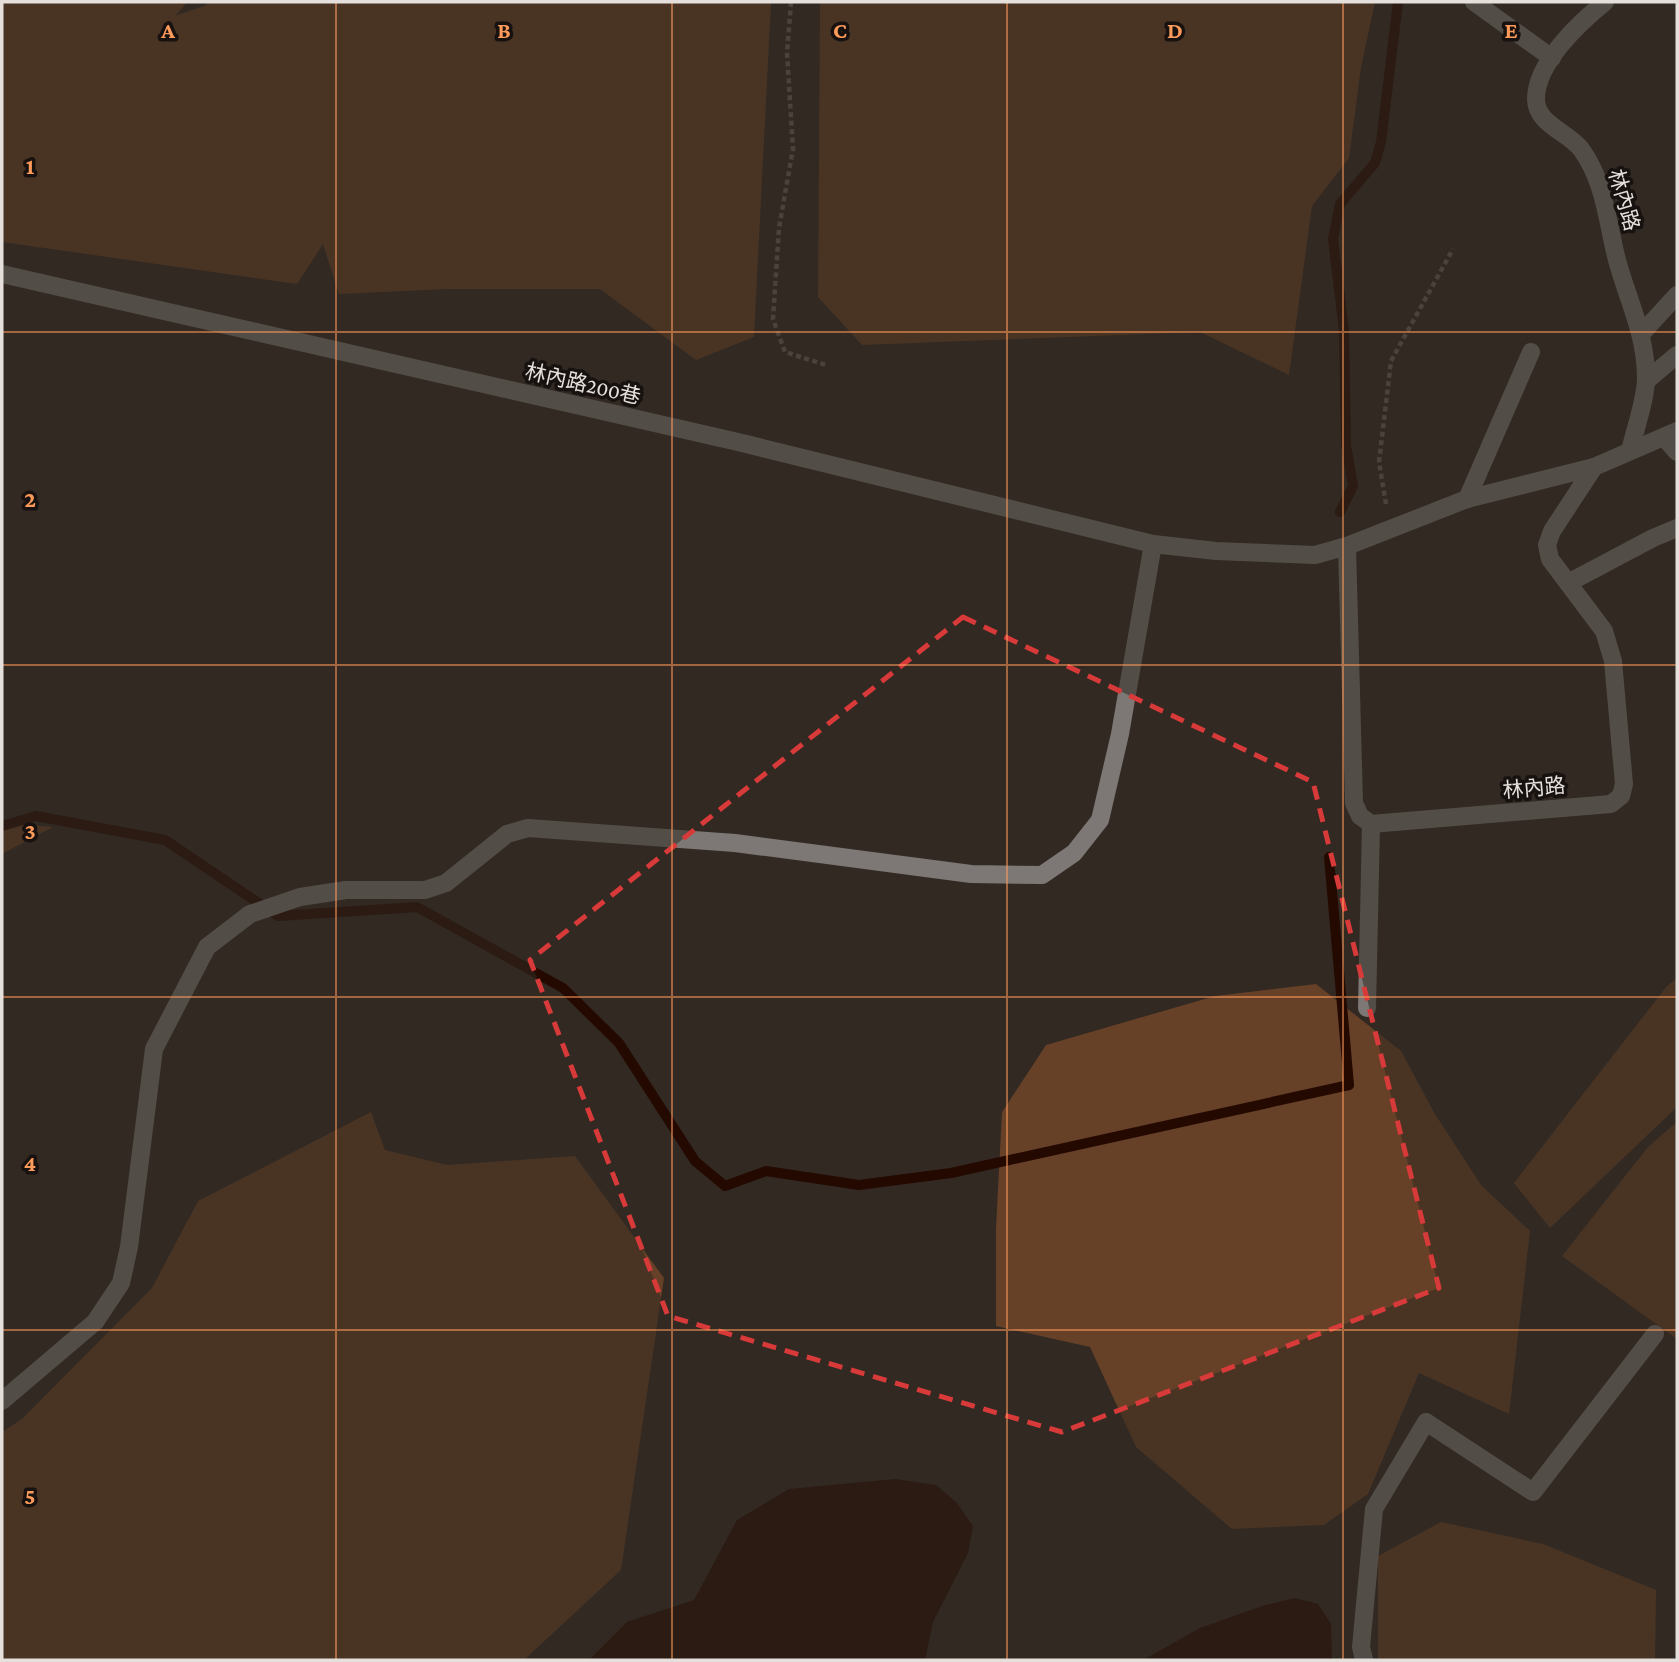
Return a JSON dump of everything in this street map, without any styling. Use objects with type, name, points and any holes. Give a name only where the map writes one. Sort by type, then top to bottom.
[{"type":"street","points":[[1475,2],[1552,58]]},
{"type":"street","name":"林內路","points":[[1605,2],[1576,27],[1552,58],[1538,86],[1536,102],[1541,115],[1580,148],[1599,181],[1617,261],[1642,334],[1646,381],[1630,451]]},
{"type":"street","name":"林內路200巷","points":[[2,274],[738,442],[1153,544]]},
{"type":"street","points":[[1642,334],[1677,295]]},
{"type":"street","points":[[1467,499],[1531,352]]},
{"type":"street","points":[[1646,381],[1677,355]]},
{"type":"street","points":[[2,1401],[96,1322],[121,1283],[129,1247],[154,1049],[207,947],[250,914],[300,897],[346,890],[425,890],[446,883],[507,834],[528,828],[735,843],[971,874],[1042,875],[1074,853],[1100,820],[1120,734],[1153,544],[1216,551],[1315,555],[1347,546],[1467,499],[1594,467],[1671,434],[1677,452]]},
{"type":"street","name":"林內路","points":[[1371,824],[1611,804],[1622,796],[1624,784],[1613,661],[1604,631],[1550,559],[1547,545],[1552,531],[1594,467]]},
{"type":"street","points":[[1568,583],[1677,528]]},
{"type":"street","points":[[1347,546],[1354,803],[1360,816],[1371,824],[1367,1008]]},
{"type":"street","points":[[1364,1660],[1362,1647],[1374,1509],[1426,1422],[1533,1492],[1655,1335]]},
{"type":"path","points":[[791,2],[787,53],[793,149],[779,228],[773,319],[785,352],[826,365]]},
{"type":"path","points":[[1390,529],[1379,462],[1391,361],[1453,249]]},
{"type":"highlighted area","points":[[963,617],[1313,782],[1439,1288],[1062,1432],[668,1316],[530,960]]},
{"type":"shaded area","points":[[2,2],[187,2],[175,16],[206,5],[207,2],[771,2],[754,337],[696,360],[600,289],[448,289],[339,294],[323,244],[297,284],[2,242]]},
{"type":"shaded area","points":[[820,2],[1375,2],[1361,67],[1349,158],[1312,206],[1289,375],[1200,332],[862,345],[818,297]]},
{"type":"shaded area","points":[[2,823],[53,827],[2,854]]},
{"type":"shaded area","points":[[1677,978],[1677,1107],[1550,1228],[1514,1183],[1667,986]]},
{"type":"shaded area","points":[[1316,984],[1401,1051],[1435,1114],[1481,1185],[1530,1231],[1509,1414],[1419,1373],[1368,1494],[1324,1525],[1232,1529],[1136,1447],[1090,1347],[996,1326],[996,1228],[1002,1112],[1046,1045],[1215,996]]},
{"type":"shaded area","points":[[371,1112],[385,1150],[447,1165],[575,1156],[664,1278],[621,1570],[524,1660],[2,1660],[2,1432],[22,1419],[152,1288],[198,1201]]},
{"type":"shaded area","points":[[1677,1122],[1677,1339],[1562,1256],[1648,1147]]},
{"type":"shaded area","points":[[895,1479],[936,1485],[956,1502],[973,1526],[968,1553],[933,1622],[925,1660],[589,1660],[627,1622],[694,1600],[737,1520],[789,1489]]},
{"type":"shaded area","points":[[1441,1522],[1543,1544],[1656,1590],[1655,1660],[1378,1660],[1378,1556]]},
{"type":"shaded area","points":[[1295,1598],[1318,1604],[1331,1624],[1332,1660],[1143,1660],[1200,1628],[1262,1606]]},
{"type":"waterway","points":[[1340,512],[1353,486],[1346,445],[1344,330],[1333,239],[1340,204],[1375,163],[1381,142],[1398,2]]},
{"type":"waterway","points":[[2,826],[36,816],[165,840],[278,916],[417,907],[563,988],[619,1043],[695,1161],[725,1186],[766,1171],[859,1185],[951,1173],[1349,1085],[1329,857]]}]
